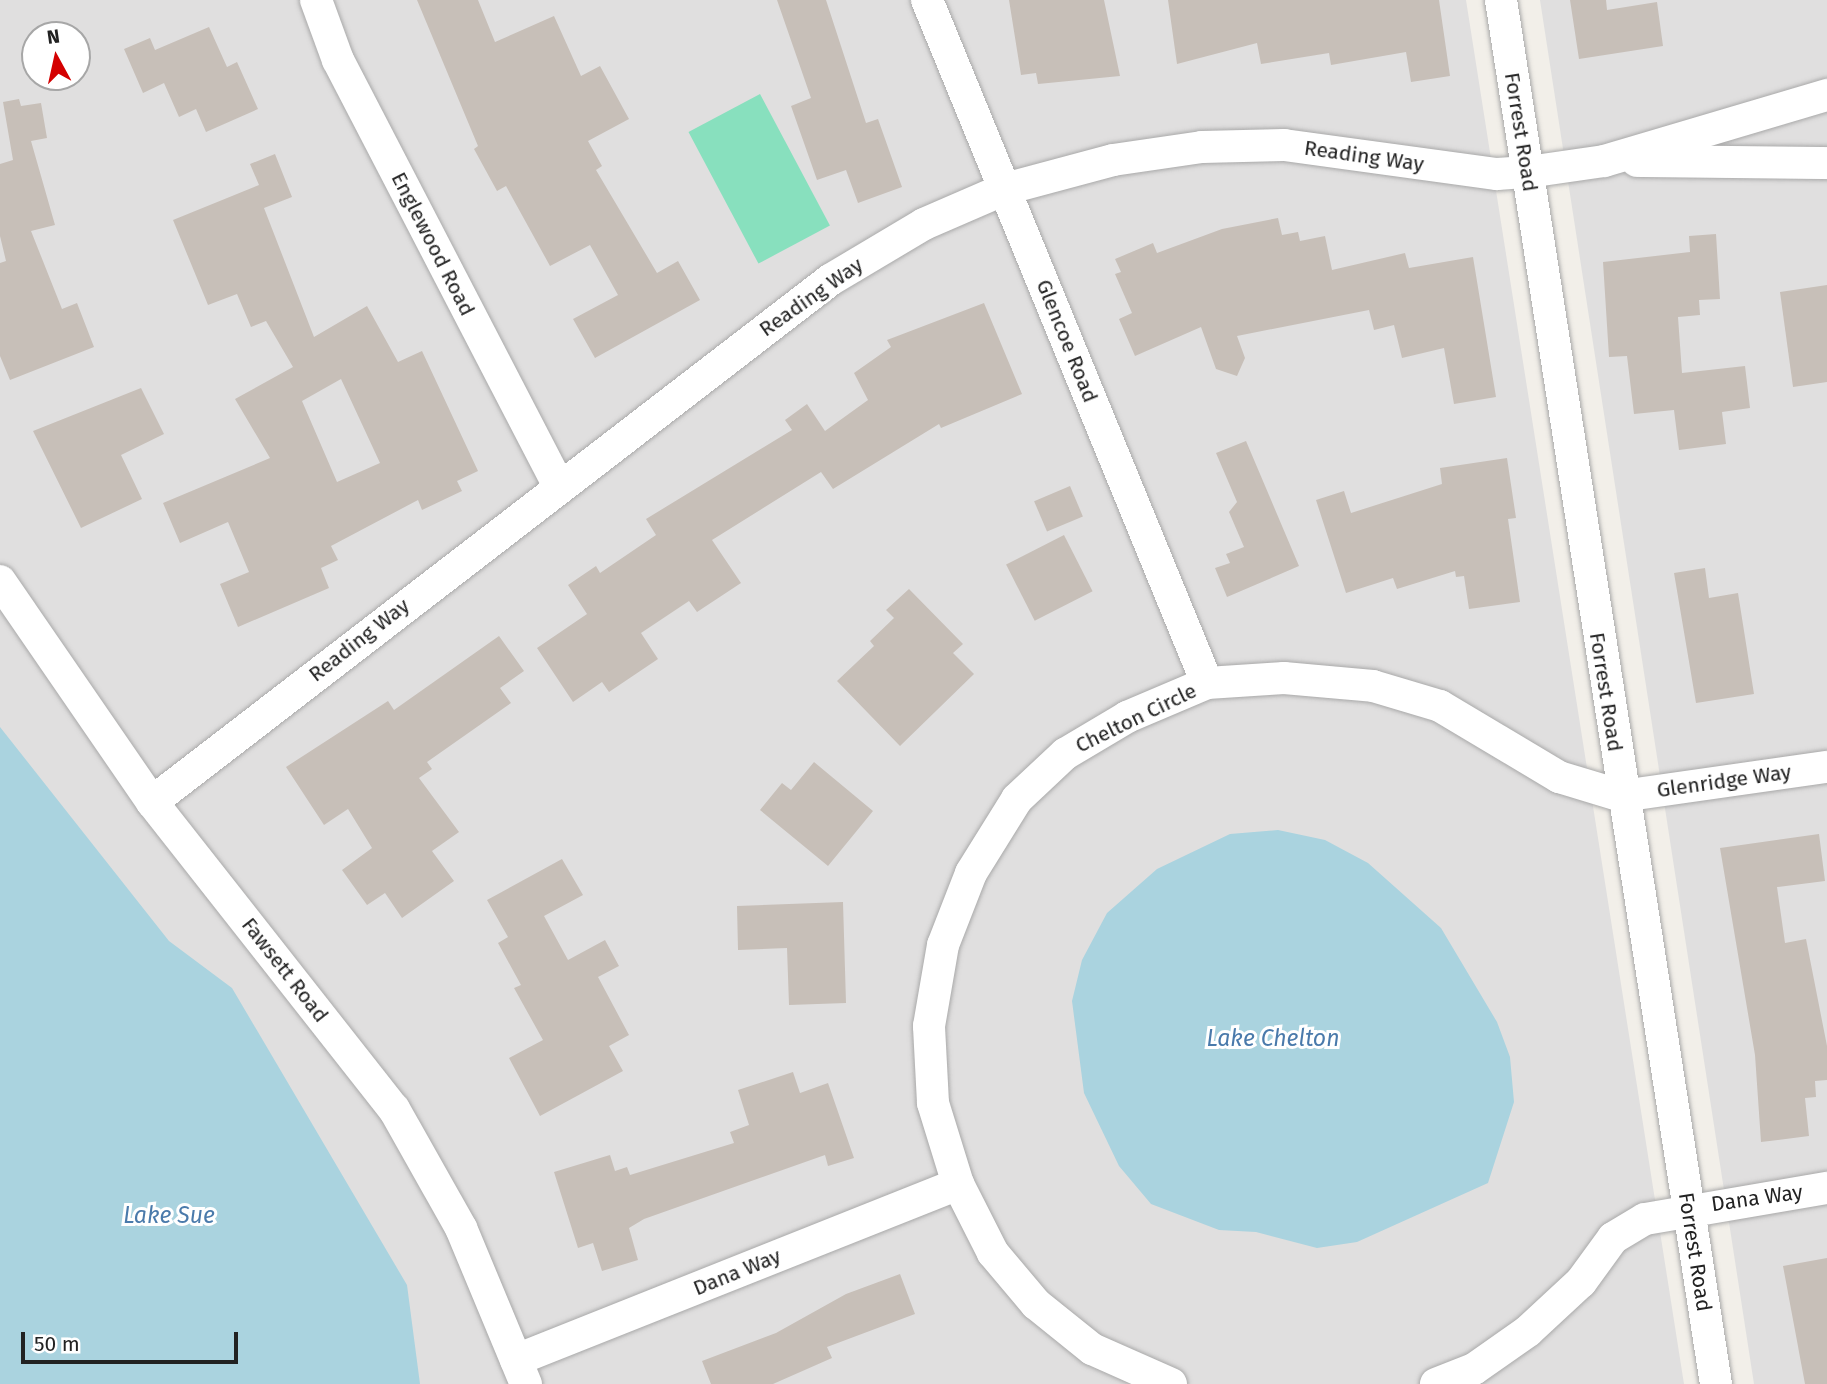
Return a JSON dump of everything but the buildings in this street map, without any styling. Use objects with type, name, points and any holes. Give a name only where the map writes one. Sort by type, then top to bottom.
[{"type":"street","name":"Englewood Road","points":[[316,0],[338,60],[558,485]]},
{"type":"street","name":"Glencoe Road","points":[[926,0],[1207,683]]},
{"type":"street","name":"Forrest Road","points":[[1501,0],[1622,796],[1716,1384]]},
{"type":"street","name":"Reading Way","points":[[152,802],[558,485],[830,280],[924,224],[1005,189],[1113,159],[1202,146],[1284,145],[1470,171],[1528,172],[1604,161],[1827,95]]},
{"type":"street","name":"Reading Way","points":[[1604,161],[1827,163]]},
{"type":"street","name":"Fawsett Road","points":[[0,581],[152,802],[394,1109],[461,1228],[521,1372]]},
{"type":"street","name":"Chelton Circle","points":[[1158,1382],[1092,1349],[1036,1304],[993,1252],[958,1184],[933,1103],[929,1026],[943,945],[971,873],[1017,799],[1065,754],[1127,718],[1207,683],[1284,678],[1373,686],[1440,706],[1559,778],[1622,796]]},
{"type":"street","name":"Glenridge Way","points":[[1622,796],[1827,767]]},
{"type":"street","name":"Dana Way","points":[[521,1372],[958,1184]]},
{"type":"street","name":"Dana Way","points":[[1687,1208],[1827,1188]]},
{"type":"street","points":[[1436,1384],[1474,1369],[1528,1331],[1581,1282],[1613,1238],[1645,1219],[1687,1208]]},
{"type":"shaded area","points":[[0,0],[1466,0],[1684,1384],[0,1384]]},
{"type":"shaded area","points":[[1540,0],[1827,0],[1827,1384],[1754,1384]]},
{"type":"green space","points":[[760,94],[830,226],[758,264],[688,132]]},
{"type":"water","name":"Lake Sue","points":[[0,727],[169,941],[232,988],[407,1285],[420,1384],[0,1384]]},
{"type":"water","name":"Lake Chelton","points":[[1278,830],[1325,840],[1368,863],[1441,928],[1497,1022],[1510,1057],[1514,1102],[1488,1183],[1357,1242],[1317,1248],[1256,1232],[1219,1230],[1151,1204],[1119,1166],[1084,1093],[1072,1001],[1082,960],[1107,913],[1157,869],[1230,834]]}]
